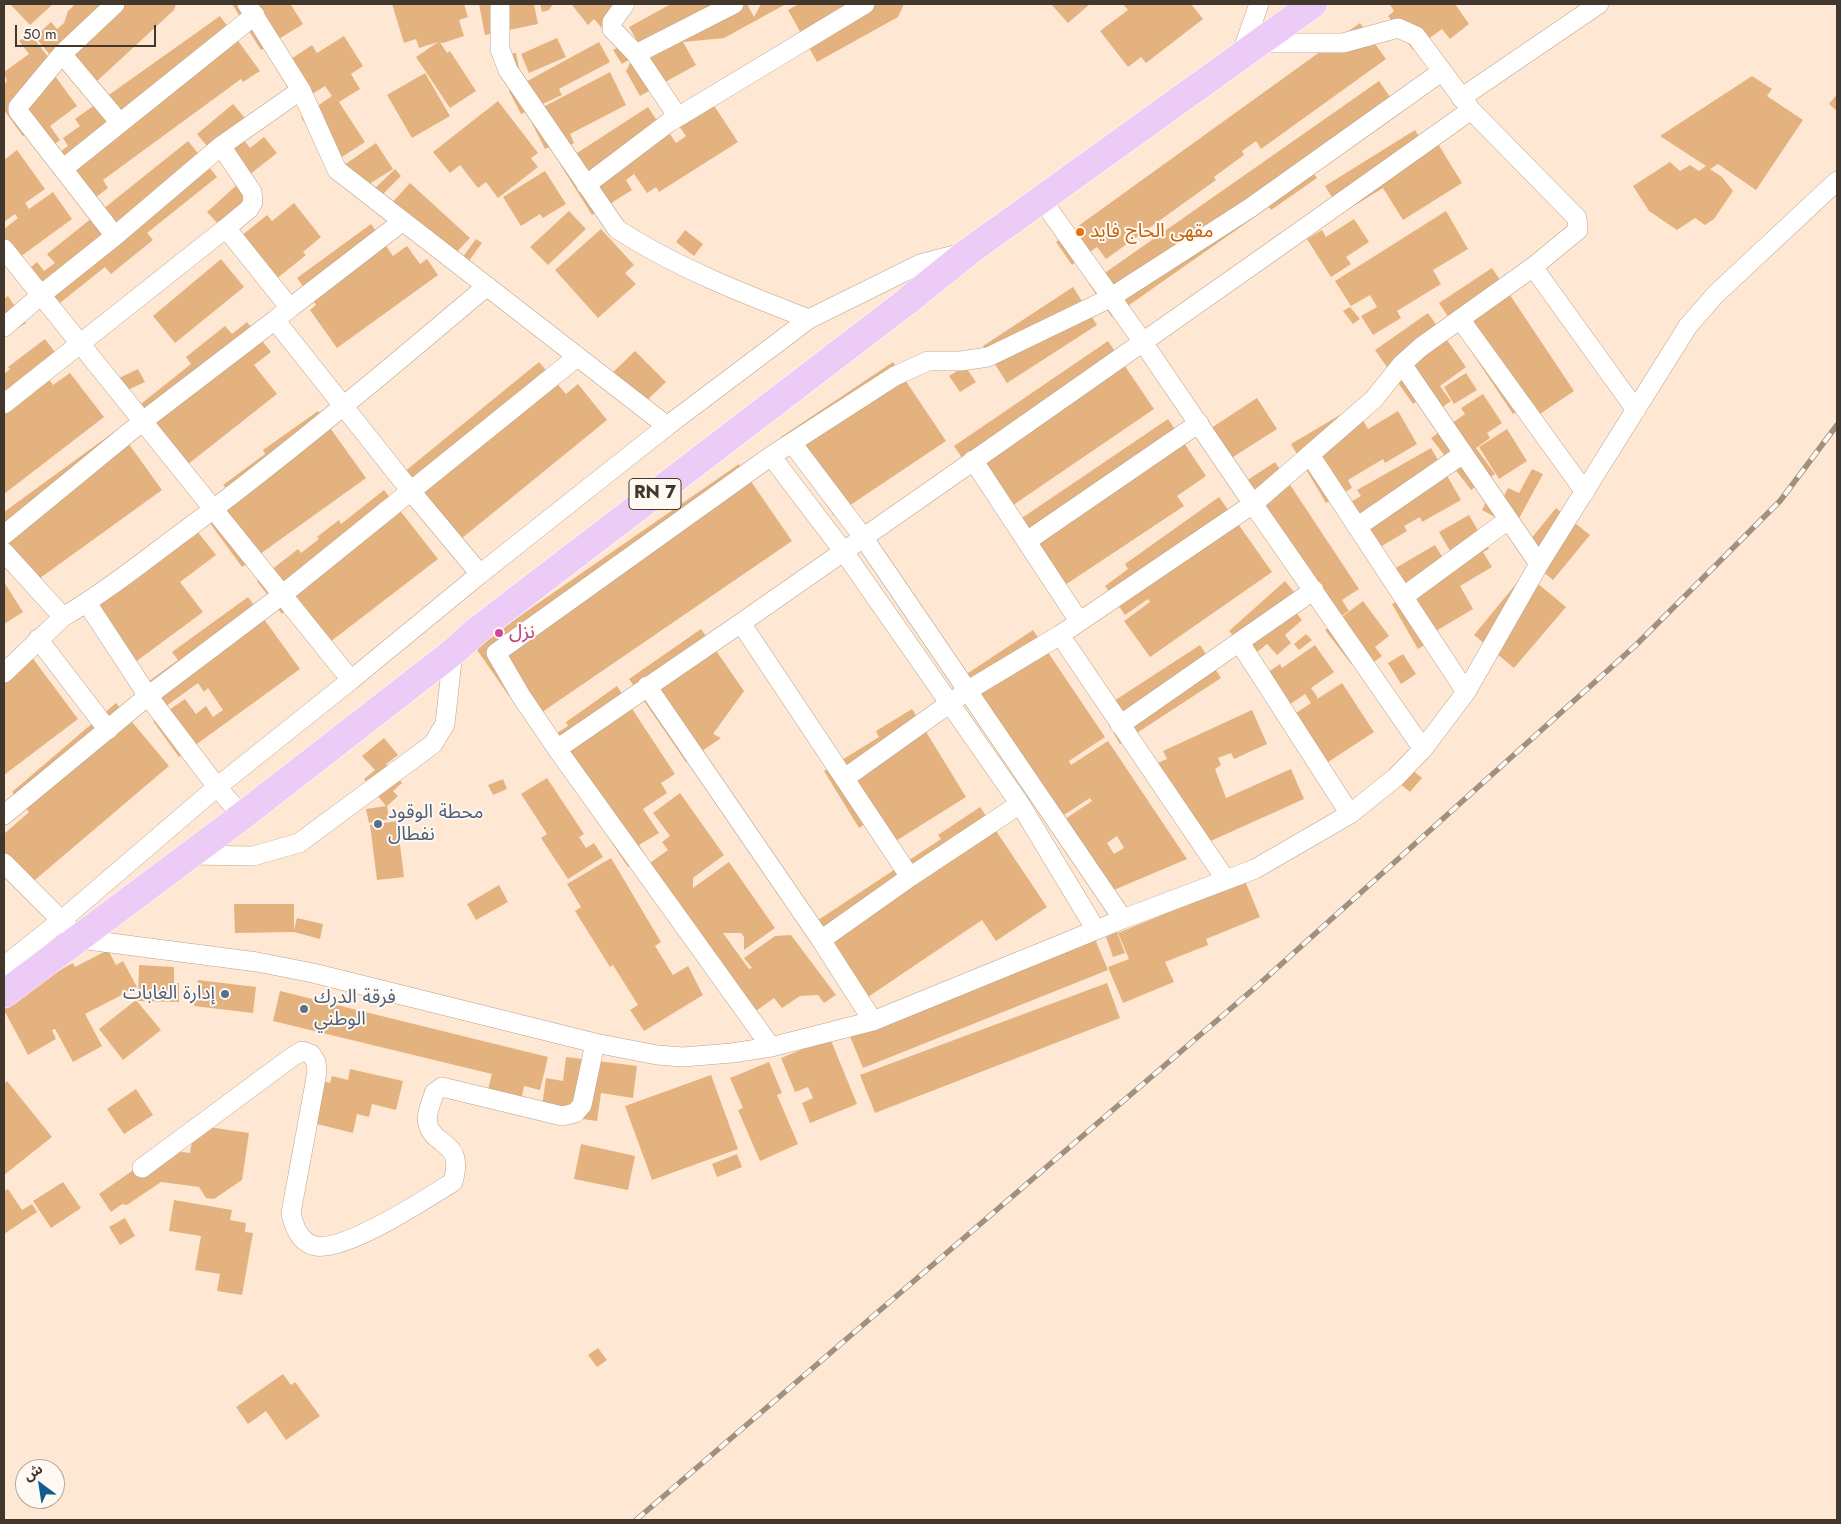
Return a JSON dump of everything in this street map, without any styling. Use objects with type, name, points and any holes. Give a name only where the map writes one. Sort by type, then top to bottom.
[{"type":"main road","name":"RN 7","points":[[4,994],[71,929],[190,855],[453,652],[480,628],[906,302],[968,252],[1313,4]]},
{"type":"street","points":[[115,4],[62,54],[18,107],[18,111],[115,236]]},
{"type":"street","points":[[500,4],[500,48],[508,70],[617,229],[642,246],[754,298],[810,320]]},
{"type":"street","points":[[625,4],[612,22],[612,29],[636,54],[678,117]]},
{"type":"street","points":[[636,54],[734,4]]},
{"type":"street","points":[[586,185],[678,117],[864,4]]},
{"type":"street","points":[[845,778],[949,703],[1079,622],[1253,504],[1374,400],[1402,364],[1460,319],[1533,267],[1575,235],[1578,230],[1577,218],[1466,104],[1416,36],[1398,28],[1343,43],[1249,49],[1259,4]]},
{"type":"street","points":[[557,748],[1144,344],[1599,4]]},
{"type":"street","points":[[64,168],[120,123],[251,10],[301,90],[337,170],[666,426]]},
{"type":"street","points":[[62,54],[120,123]]},
{"type":"street","points":[[496,653],[771,456],[906,370],[928,361],[962,361],[988,357],[1110,298],[1250,208],[1441,72]]},
{"type":"street","points":[[4,327],[221,146],[301,90]]},
{"type":"street","points":[[4,404],[82,344],[249,209],[253,202],[252,192],[221,146]]},
{"type":"street","points":[[4,864],[71,929],[314,973],[595,1043],[657,1055],[683,1057],[771,1047],[873,1021],[1123,919],[1255,869],[1350,814],[1396,777],[1423,749],[1466,692],[1539,564],[1688,326],[1716,294],[1837,181]]},
{"type":"street","points":[[1042,200],[1199,423],[1423,749]]},
{"type":"street","points":[[4,535],[143,421],[403,221]]},
{"type":"street","points":[[226,228],[345,406],[410,490],[480,574]]},
{"type":"street","points":[[4,249],[351,680]]},
{"type":"street","points":[[4,966],[71,929],[216,787],[666,426],[810,320],[920,264],[968,252]]},
{"type":"street","points":[[1533,267],[1636,410]]},
{"type":"street","points":[[4,674],[63,616],[87,603],[213,509],[345,406],[487,286]]},
{"type":"street","points":[[1460,319],[1584,492]]},
{"type":"street","points":[[4,815],[148,696],[282,596],[577,356]]},
{"type":"street","points":[[1402,364],[1539,564]]},
{"type":"street","points":[[1027,541],[1199,423]]},
{"type":"street","points":[[792,443],[863,538],[1123,919]]},
{"type":"street","points":[[1357,527],[1464,454]]},
{"type":"street","points":[[1310,455],[1466,692]]},
{"type":"street","points":[[771,456],[844,552],[1020,804],[1096,930]]},
{"type":"street","points":[[973,460],[1079,622]]},
{"type":"street","points":[[1403,596],[1508,520]]},
{"type":"street","points":[[4,552],[63,616]]},
{"type":"street","points":[[1120,725],[1314,590]]},
{"type":"street","points":[[87,603],[148,696],[216,787],[242,816]]},
{"type":"street","points":[[741,623],[910,876]]},
{"type":"street","points":[[480,628],[521,696],[557,748],[771,1047]]},
{"type":"street","points":[[1060,634],[1226,880]]},
{"type":"street","points":[[38,639],[108,730]]},
{"type":"street","points":[[1240,643],[1350,814]]},
{"type":"street","points":[[190,855],[253,856],[299,843],[433,744],[446,724],[453,652]]},
{"type":"street","points":[[647,686],[873,1021]]},
{"type":"street","points":[[820,940],[910,876],[1020,804]]},
{"type":"street","points":[[142,1168],[302,1051],[310,1054],[316,1062],[317,1072],[291,1213],[298,1234],[309,1244],[322,1246],[348,1240],[403,1212],[453,1182],[456,1160],[452,1150],[431,1130],[428,1124],[434,1093],[438,1089],[442,1087],[562,1116],[575,1113],[582,1105],[595,1043]]},
{"type":"building","points":[[10,4],[53,4],[30,25]]},
{"type":"building","points":[[75,4],[176,4],[174,10],[83,94],[35,37],[51,22],[57,29],[64,23],[68,11]]},
{"type":"building","points":[[232,4],[293,4],[291,5],[303,24],[261,50]]},
{"type":"building","points":[[392,4],[464,4],[468,17],[459,20],[464,36],[443,43],[440,42],[447,53],[450,51],[476,91],[450,108],[416,57],[438,42],[419,48],[416,39],[404,43]]},
{"type":"building","points":[[479,4],[534,4],[538,24],[485,35]]},
{"type":"building","points":[[540,4],[553,4],[549,10],[542,12]]},
{"type":"building","points":[[573,4],[620,4],[606,33],[594,19],[588,25]]},
{"type":"building","points":[[671,4],[747,4],[754,17],[761,4],[786,4],[724,38],[683,42],[696,65],[640,96],[626,71],[633,57],[622,64],[613,50],[629,41],[639,44],[629,27]]},
{"type":"building","points":[[799,4],[904,4],[898,17],[817,62],[788,10]]},
{"type":"building","points":[[1051,4],[1090,4],[1068,23]]},
{"type":"building","points":[[1123,4],[1191,4],[1203,19],[1146,63],[1141,57],[1128,67],[1100,31],[1128,10]]},
{"type":"building","points":[[1455,4],[1469,24],[1450,39],[1442,29],[1413,50],[1388,16],[1394,11],[1390,5]]},
{"type":"building","points":[[220,16],[260,71],[243,82],[241,79],[103,180],[108,188],[83,207],[49,160],[68,146],[63,138],[80,126],[75,119]]},
{"type":"building","points":[[1360,23],[1386,59],[1261,149],[1256,141],[1242,151],[1244,155],[1214,177],[1216,180],[1106,259],[1097,247],[1072,265],[1056,242]]},
{"type":"building","points":[[30,33],[54,65],[50,69],[77,106],[50,126],[60,140],[43,153],[28,133],[23,136],[4,110],[4,84],[7,81],[4,72],[29,54],[19,41]]},
{"type":"building","points":[[344,36],[363,66],[351,74],[360,89],[339,102],[365,142],[331,164],[301,117],[332,96],[325,86],[298,103],[276,69],[312,45],[317,53]]},
{"type":"building","points":[[557,38],[566,57],[529,73],[521,54]]},
{"type":"building","points":[[599,42],[610,62],[559,89],[562,95],[521,114],[509,91]]},
{"type":"building","points":[[516,53],[519,68],[505,71],[503,55]]},
{"type":"building","points":[[610,72],[626,105],[570,134],[574,143],[557,152],[553,145],[545,149],[528,115]]},
{"type":"building","points":[[425,73],[450,116],[412,138],[387,95]]},
{"type":"building","points":[[1752,76],[1772,89],[1767,96],[1803,120],[1756,190],[1718,164],[1710,169],[1722,177],[1733,191],[1714,219],[1705,225],[1695,218],[1677,230],[1649,211],[1633,186],[1670,162],[1680,171],[1690,165],[1699,171],[1706,166],[1660,136]]},
{"type":"building","points":[[1379,81],[1401,113],[1314,174],[1317,178],[1271,210],[1269,207],[1112,317],[1089,284]]},
{"type":"building","points":[[1837,94],[1837,111],[1829,104]]},
{"type":"building","points":[[498,101],[538,153],[531,158],[538,167],[498,198],[486,182],[478,188],[460,165],[450,173],[433,152]]},
{"type":"building","points":[[233,104],[256,131],[244,140],[250,148],[264,137],[277,153],[244,179],[225,168],[197,134]]},
{"type":"building","points":[[713,104],[738,142],[659,192],[656,187],[647,193],[634,174],[626,180],[632,190],[592,215],[560,164],[648,107],[667,136],[670,134],[676,143],[686,136],[679,126]]},
{"type":"building","points":[[1415,130],[1422,141],[1432,134],[1462,183],[1403,220],[1383,188],[1342,213],[1325,186]]},
{"type":"building","points":[[188,141],[217,177],[147,233],[153,240],[111,274],[105,267],[51,310],[23,274],[37,262],[44,271],[55,263],[47,254]]},
{"type":"building","points":[[376,143],[393,169],[360,190],[344,165]]},
{"type":"building","points":[[17,150],[45,189],[25,203],[29,209],[53,192],[72,219],[9,265],[4,257],[4,229],[18,218],[15,214],[4,222],[4,160]]},
{"type":"building","points":[[395,169],[401,176],[376,201],[369,194]]},
{"type":"building","points":[[545,171],[566,204],[543,218],[540,214],[521,226],[503,197]]},
{"type":"building","points":[[240,182],[259,205],[230,237],[207,212]]},
{"type":"building","points":[[410,183],[470,238],[450,259],[391,204]]},
{"type":"building","points":[[294,203],[321,237],[303,252],[306,255],[265,288],[230,245],[267,215],[272,221]]},
{"type":"building","points":[[569,211],[586,229],[548,265],[530,247]]},
{"type":"building","points":[[1446,211],[1468,249],[1433,270],[1441,284],[1397,311],[1401,318],[1373,335],[1361,316],[1377,307],[1370,295],[1351,306],[1335,281]]},
{"type":"building","points":[[1354,219],[1369,242],[1346,257],[1351,264],[1331,277],[1307,239],[1322,230],[1326,237]]},
{"type":"building","points":[[371,224],[393,256],[407,246],[420,264],[427,259],[438,275],[337,348],[310,310],[316,305],[297,278]]},
{"type":"building","points":[[601,229],[634,265],[625,273],[636,284],[598,318],[555,270]]},
{"type":"building","points":[[685,230],[703,244],[694,256],[676,242]]},
{"type":"building","points":[[476,239],[482,243],[468,262],[462,258]]},
{"type":"building","points":[[221,259],[244,287],[175,343],[153,316]]},
{"type":"building","points":[[1492,268],[1574,391],[1528,422],[1519,410],[1513,414],[1439,303]]},
{"type":"building","points":[[1073,287],[1097,325],[1007,383],[983,346]]},
{"type":"building","points":[[8,296],[26,323],[4,337],[4,299]]},
{"type":"building","points":[[1350,307],[1360,319],[1353,324],[1343,311]]},
{"type":"building","points":[[1428,313],[1466,367],[1440,386],[1451,401],[1428,417],[1417,401],[1413,404],[1375,350]]},
{"type":"building","points":[[247,322],[271,352],[254,365],[277,394],[187,465],[132,411],[191,364],[186,357],[225,326],[232,334]]},
{"type":"building","points":[[45,339],[65,365],[48,378],[53,385],[70,373],[104,417],[4,494],[4,374],[10,369],[8,367]]},
{"type":"building","points":[[1108,341],[1154,409],[1000,514],[954,446]]},
{"type":"building","points":[[635,351],[666,382],[639,408],[608,377]]},
{"type":"building","points":[[539,362],[566,394],[578,384],[607,420],[456,543],[393,481]]},
{"type":"building","points":[[893,362],[946,441],[834,516],[781,437]]},
{"type":"building","points":[[965,366],[976,382],[960,392],[949,376]]},
{"type":"building","points":[[138,369],[145,382],[123,392],[117,379]]},
{"type":"building","points":[[1466,373],[1477,390],[1454,404],[1444,387]]},
{"type":"building","points":[[1483,394],[1502,423],[1487,433],[1490,438],[1476,448],[1495,474],[1471,490],[1431,438],[1465,414],[1461,408]]},
{"type":"building","points":[[1257,398],[1277,429],[1222,464],[1202,434]]},
{"type":"building","points":[[1355,406],[1368,429],[1398,411],[1417,444],[1385,463],[1383,459],[1348,480],[1352,488],[1326,503],[1291,444]]},
{"type":"building","points":[[318,411],[366,478],[242,567],[199,508],[226,488],[223,485],[265,454],[263,450]]},
{"type":"building","points":[[1168,419],[1206,476],[1177,496],[1184,506],[1062,587],[1010,526]]},
{"type":"building","points":[[118,429],[162,490],[29,586],[4,552],[4,512]]},
{"type":"building","points":[[1507,429],[1527,461],[1499,479],[1479,447]]},
{"type":"building","points":[[1431,448],[1461,500],[1422,522],[1420,517],[1404,526],[1407,531],[1365,556],[1338,509],[1361,496],[1357,490]]},
{"type":"building","points":[[1275,462],[1359,589],[1342,600],[1349,611],[1328,625],[1237,487]]},
{"type":"building","points":[[739,464],[792,541],[532,719],[514,693],[509,696],[475,647]]},
{"type":"building","points":[[1532,469],[1543,474],[1510,535],[1500,530],[1504,522],[1482,510],[1490,494],[1502,500],[1508,488],[1519,493]]},
{"type":"building","points":[[384,490],[438,559],[317,652],[285,611],[282,614],[257,581],[298,549],[301,553],[319,539],[317,537],[339,520],[341,524]]},
{"type":"building","points":[[1219,497],[1272,572],[1150,657],[1124,621],[1150,602],[1148,599],[1125,615],[1105,586],[1128,569],[1125,564]]},
{"type":"building","points":[[1556,508],[1590,535],[1553,580],[1532,563],[1521,551]]},
{"type":"building","points":[[1469,515],[1489,549],[1483,552],[1492,567],[1460,586],[1473,609],[1436,631],[1439,636],[1418,649],[1392,604],[1397,602],[1382,576],[1435,545],[1445,561],[1453,556],[1439,532]]},
{"type":"building","points":[[186,517],[216,555],[180,582],[203,612],[130,666],[79,598]]},
{"type":"building","points":[[1525,573],[1566,607],[1514,668],[1474,635]]},
{"type":"building","points":[[1285,581],[1298,597],[1289,604],[1302,620],[1285,635],[1291,643],[1277,655],[1267,644],[1251,657],[1229,631]]},
{"type":"building","points":[[4,582],[23,612],[4,624]]},
{"type":"building","points":[[248,597],[300,669],[179,757],[153,721],[185,699],[196,714],[206,706],[213,717],[223,710],[208,688],[204,692],[198,683],[155,714],[137,690],[178,660],[172,652]]},
{"type":"building","points":[[1363,601],[1389,636],[1375,647],[1382,656],[1370,665],[1364,656],[1352,665],[1325,630]]},
{"type":"building","points":[[701,629],[744,691],[713,734],[721,738],[686,762],[629,679]]},
{"type":"building","points":[[1033,630],[1105,737],[1069,761],[1071,765],[1108,741],[1187,859],[1102,895],[1056,825],[1092,801],[1090,798],[1053,822],[953,683]],"holes":[[[1117,836],[1124,848],[1114,854],[1107,843]]]},
{"type":"building","points":[[1306,634],[1312,640],[1299,650],[1294,644]]},
{"type":"building","points":[[1200,645],[1221,678],[1120,744],[1100,710]]},
{"type":"building","points":[[1315,645],[1334,672],[1311,688],[1318,698],[1314,701],[1342,683],[1374,732],[1316,770],[1284,721],[1311,703],[1305,694],[1283,709],[1261,677],[1280,664],[1282,668]]},
{"type":"building","points":[[25,648],[78,719],[4,775],[4,664]]},
{"type":"building","points":[[1403,654],[1416,674],[1401,684],[1388,663]]},
{"type":"building","points":[[617,686],[675,774],[661,783],[667,793],[643,809],[659,833],[639,845],[646,856],[628,867],[544,741],[568,726],[566,722]]},
{"type":"building","points":[[116,703],[169,766],[29,885],[4,855],[4,834],[29,812],[12,792]]},
{"type":"building","points":[[912,709],[966,797],[883,849],[867,823],[859,828],[824,771],[879,737],[876,731]]},
{"type":"building","points":[[1252,710],[1267,744],[1234,759],[1231,753],[1218,758],[1221,765],[1215,769],[1226,798],[1291,769],[1304,799],[1195,848],[1153,765],[1167,759],[1163,751]]},
{"type":"building","points":[[384,738],[398,755],[386,764],[402,783],[393,791],[398,796],[387,806],[389,819],[369,823],[366,809],[386,806],[364,779],[375,770],[362,756]]},
{"type":"building","points":[[1406,765],[1422,778],[1410,792],[1394,779]]},
{"type":"building","points":[[547,778],[584,834],[579,837],[586,848],[594,843],[603,857],[568,879],[541,838],[547,834],[521,794]]},
{"type":"building","points":[[503,779],[507,789],[493,795],[488,785]]},
{"type":"building","points":[[680,793],[724,855],[693,878],[693,888],[729,862],[775,928],[744,950],[744,937],[741,933],[723,933],[749,969],[752,968],[744,958],[775,936],[791,935],[836,995],[824,1003],[818,995],[800,996],[782,1008],[774,998],[742,1021],[636,873],[668,850],[662,842],[670,836],[653,813]]},
{"type":"building","points":[[980,807],[1047,907],[996,941],[982,920],[865,999],[833,975],[803,930],[941,839],[938,835]]},
{"type":"building","points":[[397,821],[404,877],[377,880],[370,825]]},
{"type":"building","points":[[611,858],[661,942],[655,946],[673,975],[688,966],[703,995],[644,1031],[630,1010],[638,1005],[613,965],[610,967],[575,911],[581,907],[567,884]]},
{"type":"building","points":[[1245,881],[1260,917],[1206,939],[1208,945],[1165,962],[1174,982],[1123,1003],[1108,967],[1129,959],[1118,933]]},
{"type":"building","points":[[499,885],[508,902],[476,920],[467,904]]},
{"type":"building","points":[[234,904],[294,904],[294,930],[297,918],[323,924],[320,939],[294,932],[235,933]]},
{"type":"building","points":[[1117,932],[1125,953],[1113,957],[1106,937]]},
{"type":"building","points":[[1095,939],[1108,970],[863,1068],[849,1034]]},
{"type":"building","points":[[108,950],[116,965],[123,961],[137,987],[85,1014],[102,1046],[73,1062],[55,1029],[52,1030],[56,1039],[28,1055],[4,1010],[4,1000],[73,963],[75,967]]},
{"type":"building","points":[[139,965],[174,967],[174,983],[179,983],[179,1002],[138,1001]]},
{"type":"building","points":[[198,980],[256,987],[253,1013],[194,1006]]},
{"type":"building","points":[[1107,983],[1120,1018],[875,1113],[860,1075]]},
{"type":"building","points":[[280,991],[548,1057],[540,1090],[524,1086],[520,1106],[486,1097],[492,1074],[273,1021]]},
{"type":"building","points":[[136,1000],[161,1030],[123,1060],[99,1029]]},
{"type":"building","points":[[830,1038],[857,1104],[810,1123],[802,1103],[813,1098],[808,1087],[795,1092],[781,1058]]},
{"type":"building","points":[[566,1057],[637,1066],[633,1098],[601,1093],[597,1121],[541,1113],[546,1078],[563,1081]]},
{"type":"building","points":[[769,1062],[782,1093],[777,1095],[798,1144],[760,1161],[738,1110],[743,1108],[730,1078]]},
{"type":"building","points":[[350,1069],[403,1081],[396,1110],[372,1104],[369,1117],[357,1114],[353,1133],[309,1122],[319,1080],[330,1083],[332,1076],[348,1080]]},
{"type":"building","points":[[711,1075],[738,1149],[652,1180],[625,1106]]},
{"type":"building","points":[[7,1081],[52,1137],[4,1175],[4,1084]]},
{"type":"building","points":[[136,1089],[153,1115],[124,1134],[107,1109]]},
{"type":"building","points":[[195,1125],[249,1133],[242,1180],[214,1199],[206,1198],[199,1187],[161,1182],[127,1205],[122,1204],[111,1212],[99,1194],[142,1164],[155,1148],[190,1153]]},
{"type":"building","points":[[581,1144],[635,1156],[628,1190],[574,1179]]},
{"type":"building","points":[[737,1154],[742,1167],[717,1177],[712,1164]]},
{"type":"building","points":[[63,1182],[81,1208],[51,1228],[33,1201]]},
{"type":"building","points":[[8,1189],[22,1210],[32,1204],[37,1212],[4,1234],[4,1191]]},
{"type":"building","points":[[174,1200],[232,1210],[230,1220],[246,1223],[245,1232],[253,1233],[242,1295],[217,1291],[220,1274],[195,1270],[201,1236],[169,1231]]},
{"type":"building","points":[[125,1218],[135,1236],[120,1245],[109,1227]]},
{"type":"building","points":[[598,1348],[607,1360],[597,1367],[588,1355]]},
{"type":"building","points":[[283,1374],[291,1385],[295,1382],[320,1416],[286,1440],[266,1411],[248,1424],[236,1407]]},
{"type":"railway","points":[[636,1520],[1257,986],[1636,645],[1780,501],[1837,425]]},
{"type":"place","name":"مقهى الحاج فايد","points":[[1080,232]]},
{"type":"place","name":"نزل","points":[[499,633]]},
{"type":"place","name":"محطة الوقود نفطال","points":[[378,824]]},
{"type":"place","name":"إدارة الغابات","points":[[225,994]]},
{"type":"place","name":"فرقة الدرك الوطني","points":[[304,1009]]}]
